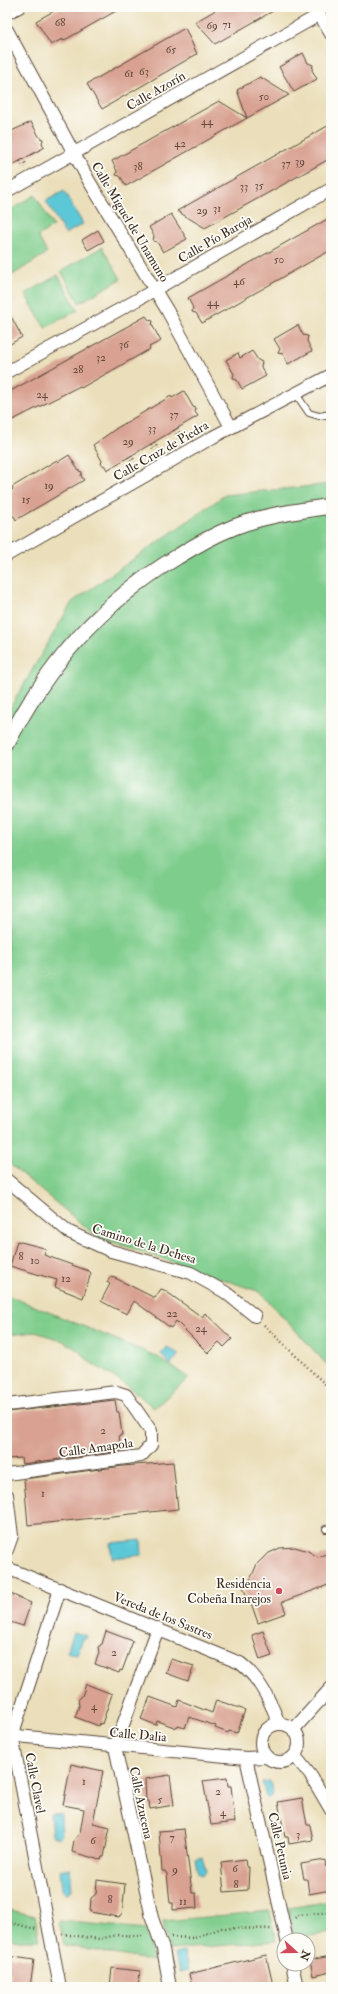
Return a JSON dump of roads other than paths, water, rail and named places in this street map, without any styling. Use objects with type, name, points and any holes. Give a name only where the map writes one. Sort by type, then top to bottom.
[{"type":"street","points":[[7,13],[19,7]]},
{"type":"street","points":[[317,11],[331,34]]},
{"type":"street","name":"Calle Azorín","points":[[7,191],[75,153],[317,11]]},
{"type":"street","name":"Calle Miguel de Unamuno","points":[[7,30],[89,181],[154,290],[231,427]]},
{"type":"street","name":"Calle Pío Baroja","points":[[7,372],[331,189]]},
{"type":"street","name":"Calle Cruz de Piedra","points":[[7,555],[231,427],[331,375]]},
{"type":"street","points":[[7,744],[35,694],[63,654],[106,609],[147,576],[198,544],[235,527],[276,515],[331,506]]},
{"type":"street","name":"Camino de la Dehesa","points":[[7,1180],[68,1232],[111,1251],[191,1273],[225,1292],[255,1316]]},
{"type":"street","name":"Calle Amapola","points":[[7,1404],[116,1392],[126,1395],[151,1431],[151,1445],[141,1456],[7,1474]]},
{"type":"street","points":[[7,1495],[12,1536],[7,1550]]},
{"type":"street","name":"Vereda de los Sastres","points":[[7,1568],[158,1628],[240,1663],[257,1672],[279,1724]]},
{"type":"street","name":"Calle Clavel","points":[[60,1589],[10,1736],[60,1987]]},
{"type":"street","points":[[115,1747],[158,1628]]},
{"type":"street","points":[[294,1729],[331,1688]]},
{"type":"street","points":[[279,1724],[284,1724],[294,1729],[300,1739],[298,1751],[295,1756],[284,1762],[271,1760],[266,1756],[261,1746],[264,1733],[267,1729],[279,1724]]},
{"type":"street","name":"Calle Dalia","points":[[10,1736],[115,1747],[246,1758],[266,1756]]},
{"type":"street","name":"Calle Azucena","points":[[115,1747],[152,1918],[163,1949],[170,1987]]},
{"type":"street","points":[[295,1756],[311,1776],[331,1810]]},
{"type":"street","name":"Calle Petunia","points":[[246,1758],[286,1932]]},
{"type":"street","points":[[294,1972],[297,1987]]},
{"type":"lane","points":[[296,394],[309,413],[319,416],[331,414]]},
{"type":"water","points":[[64,191],[83,224],[65,234],[46,201]]},
{"type":"water","points":[[167,1347],[179,1354],[171,1365],[161,1354]]},
{"type":"water","points":[[141,1540],[142,1555],[112,1558],[110,1543]]},
{"type":"water","points":[[74,1632],[87,1636],[86,1639],[83,1638],[77,1655],[67,1652]]},
{"type":"water","points":[[270,1781],[273,1795],[269,1799],[266,1797],[262,1782]]},
{"type":"water","points":[[50,1814],[61,1814],[62,1835],[58,1838],[52,1836]]},
{"type":"water","points":[[202,1857],[206,1872],[202,1875],[198,1873],[195,1859]]},
{"type":"water","points":[[70,1868],[72,1890],[67,1893],[62,1890],[60,1870]]},
{"type":"water","points":[[184,1952],[188,1970],[179,1972],[175,1954]]},
{"type":"place","name":"Residencia Cobeña Inarejos","points":[[279,1591]]}]
